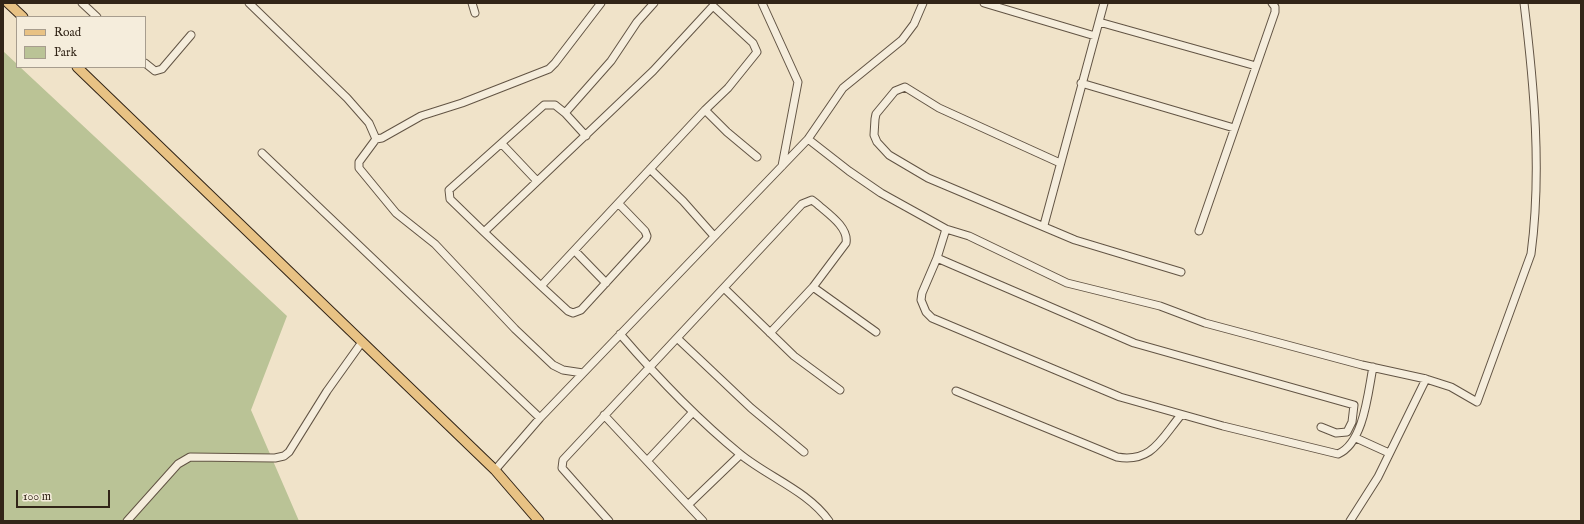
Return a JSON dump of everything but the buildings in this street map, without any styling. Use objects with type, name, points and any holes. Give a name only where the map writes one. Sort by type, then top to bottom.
[{"type":"main road","points":[[8,3],[22,16]]},
{"type":"main road","points":[[79,68],[495,470],[539,521]]},
{"type":"street","points":[[82,3],[96,16]]},
{"type":"street","points":[[249,3],[347,98],[369,123],[376,139]]},
{"type":"street","points":[[472,3],[475,13]]},
{"type":"street","points":[[583,373],[563,370],[553,365],[515,329],[435,244],[396,213],[359,168],[359,162],[376,139],[382,138],[421,116],[462,103],[549,69],[601,3]]},
{"type":"street","points":[[565,113],[611,61],[637,22],[654,3]]},
{"type":"street","points":[[762,3],[798,82],[782,166]]},
{"type":"street","points":[[495,470],[540,418],[808,139],[843,88],[904,38],[914,24],[923,3]]},
{"type":"street","points":[[984,3],[1095,36]]},
{"type":"street","points":[[1044,226],[1081,83],[1104,3]]},
{"type":"street","points":[[1199,231],[1275,12],[1275,7],[1272,3]]},
{"type":"street","points":[[808,139],[849,171],[881,193],[946,229],[969,236],[1067,283],[1160,306],[1210,324],[1373,367],[1426,379],[1451,387],[1478,402],[1531,254],[1534,222],[1536,147],[1530,50],[1524,3]]},
{"type":"street","points":[[484,232],[653,71],[711,4],[753,43],[757,52],[732,83],[541,286]]},
{"type":"street","points":[[1099,22],[1256,66]]},
{"type":"street","points":[[146,64],[155,71],[162,69],[191,35]]},
{"type":"street","points":[[1081,83],[1234,128]]},
{"type":"street","points":[[1060,163],[939,108],[904,87],[895,91],[876,114],[874,135],[877,142],[889,155],[928,178],[1082,242],[1181,272]]},
{"type":"street","points":[[586,136],[555,104],[544,105],[449,190],[450,199],[541,286],[568,311],[573,313],[581,310],[644,243],[647,236],[645,231],[619,204]]},
{"type":"street","points":[[706,110],[727,132],[757,157]]},
{"type":"street","points":[[502,144],[537,181]]},
{"type":"street","points":[[262,153],[540,418]]},
{"type":"street","points":[[650,169],[683,201],[714,236]]},
{"type":"street","points":[[608,521],[561,465],[563,460],[802,204],[812,200],[844,230],[846,239],[843,248],[813,287],[770,333]]},
{"type":"street","points":[[946,229],[937,258],[922,293],[921,300],[926,312],[932,318],[1120,397],[1338,454],[1356,438],[1373,367]]},
{"type":"street","points":[[575,251],[606,283]]},
{"type":"street","points":[[937,258],[1134,343],[1354,405],[1350,428],[1347,432],[1336,433],[1320,427]]},
{"type":"street","points":[[813,287],[876,332]]},
{"type":"street","points":[[724,288],[800,362],[840,390]]},
{"type":"street","points":[[620,334],[649,367],[693,412],[740,455],[811,502],[829,521]]},
{"type":"street","points":[[677,338],[751,408],[804,452]]},
{"type":"street","points":[[127,521],[178,464],[190,457],[275,458],[284,456],[289,452],[327,391],[362,342]]},
{"type":"street","points":[[1350,521],[1378,477],[1426,379]]},
{"type":"street","points":[[956,391],[1116,457],[1138,458],[1149,453],[1181,414]]},
{"type":"street","points":[[648,460],[693,412]]},
{"type":"street","points":[[604,415],[648,460],[703,521]]},
{"type":"street","points":[[1356,438],[1389,453]]},
{"type":"street","points":[[689,504],[740,455]]},
{"type":"green space","points":[[3,51],[16,63],[16,68],[21,68],[287,316],[251,410],[299,521],[3,521]]}]
